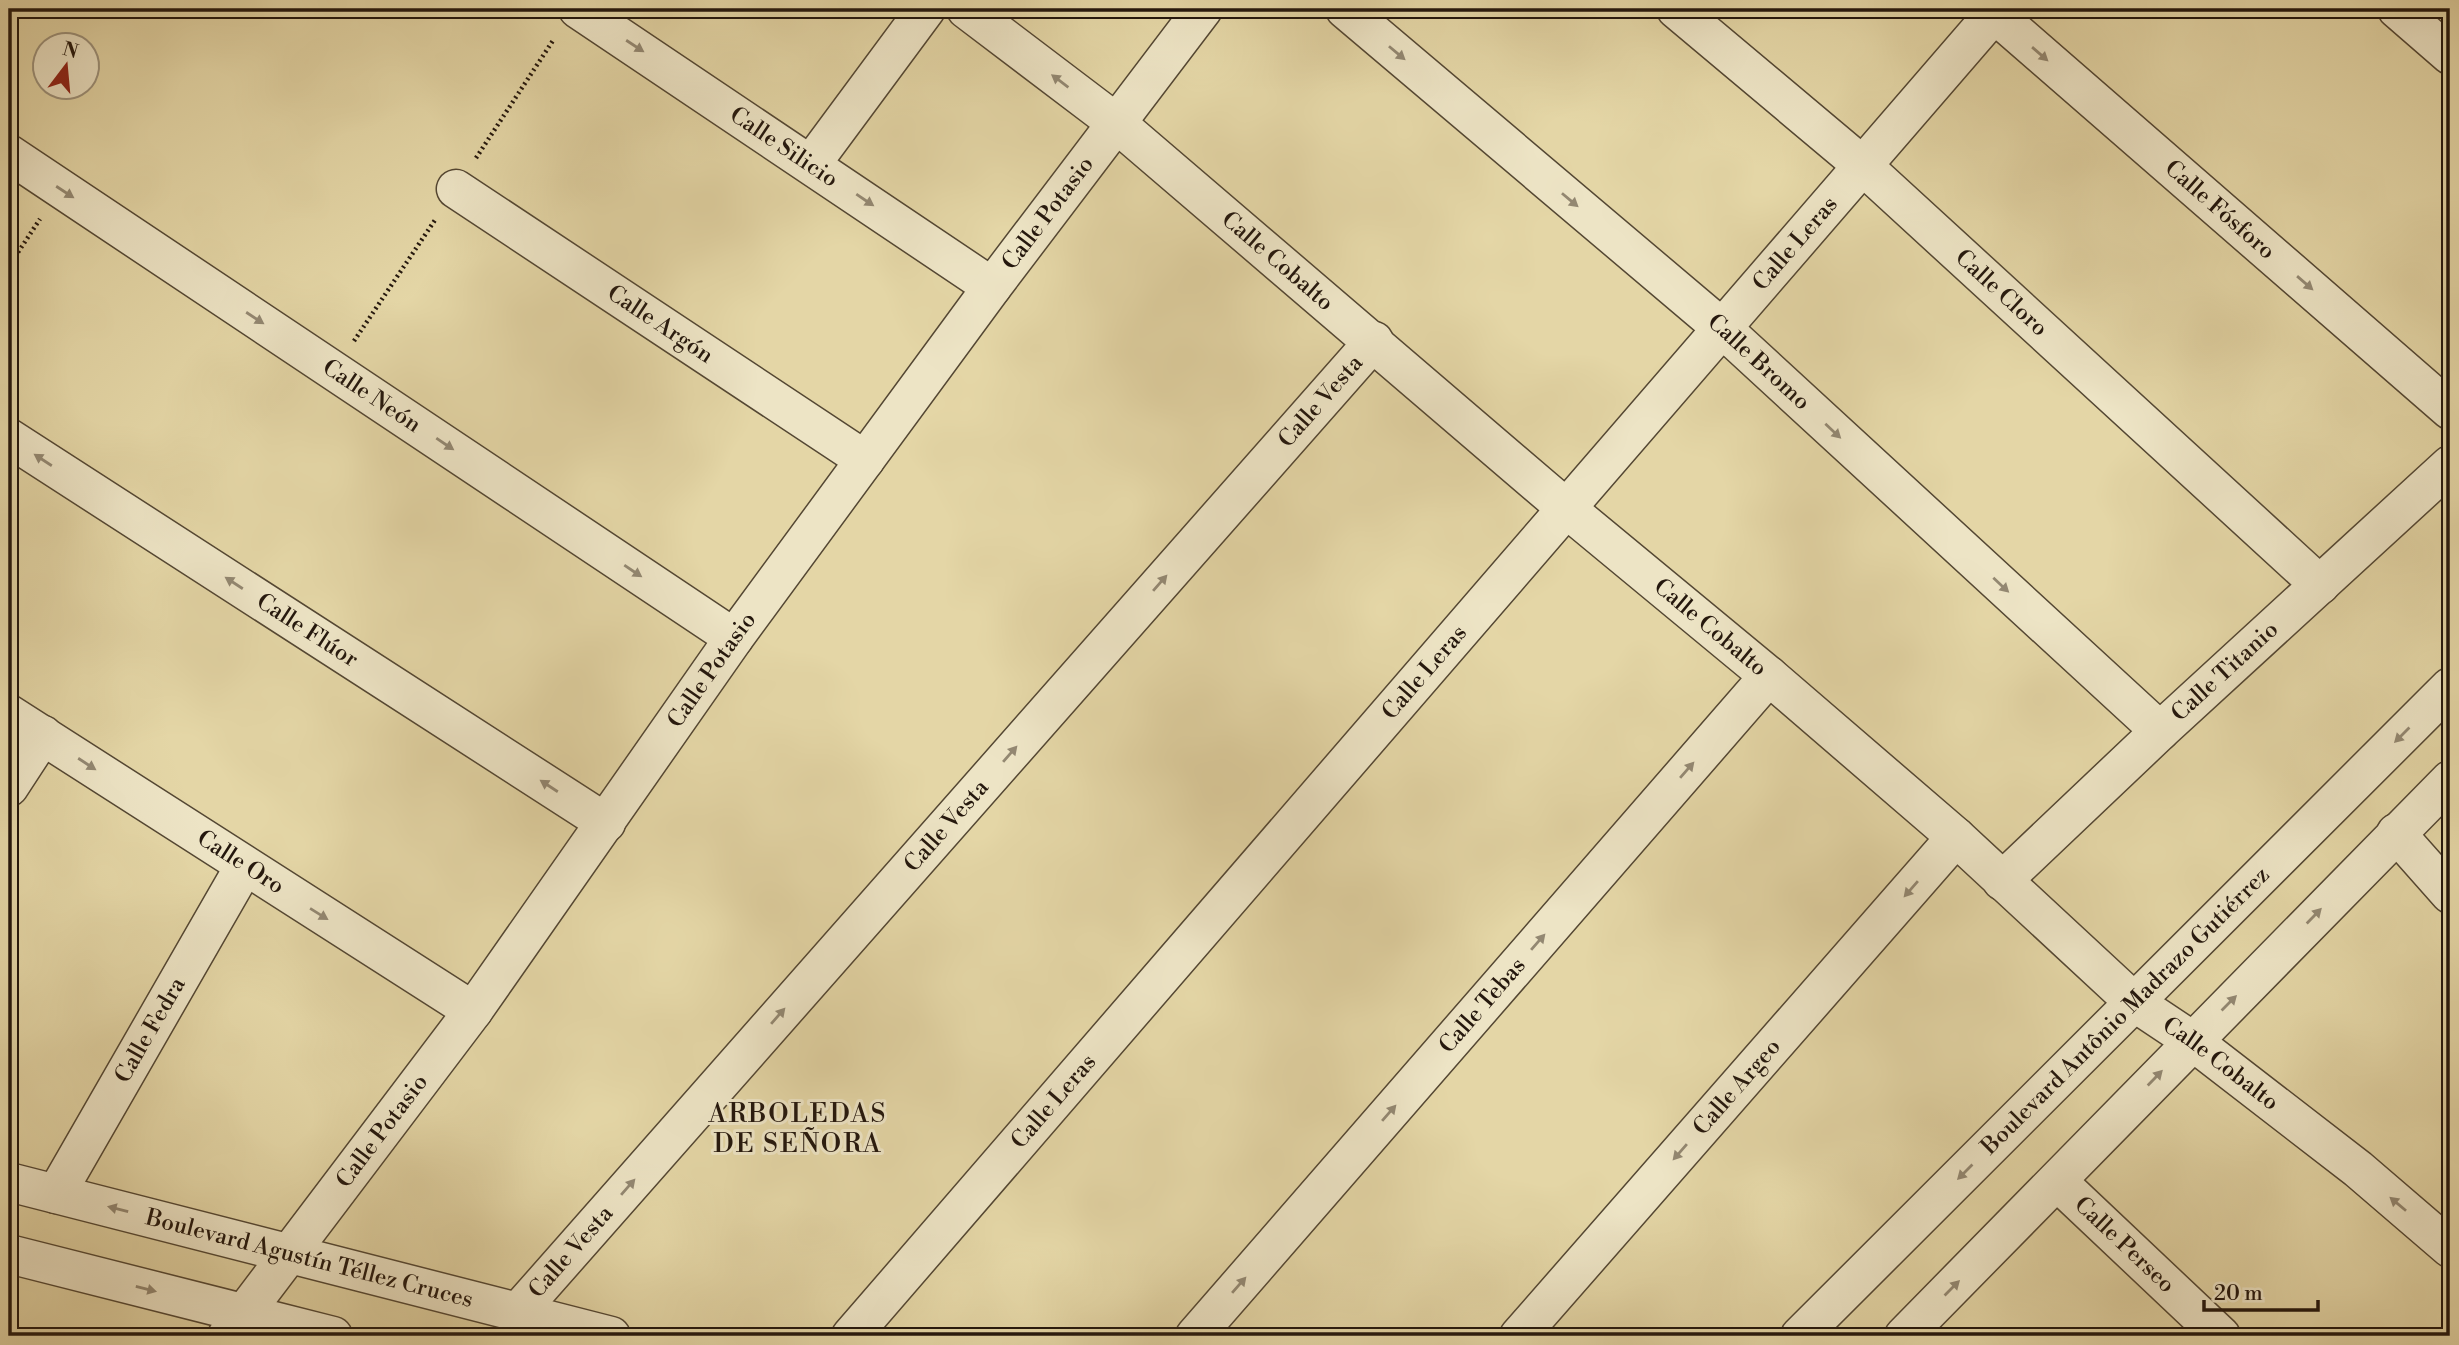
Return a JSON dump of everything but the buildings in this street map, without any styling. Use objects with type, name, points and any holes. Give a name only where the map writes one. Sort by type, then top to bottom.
[{"type":"street","name":"Calle Silicio","points":[[578,9],[812,163],[992,287]]},
{"type":"street","points":[[812,163],[926,9]]},
{"type":"street","name":"Calle Cobalto","points":[[967,9],[1115,122],[1567,509],[1769,676],[1956,837],[2134,1002],[2191,1040],[2358,1169],[2450,1248]]},
{"type":"street","name":"Calle Potasio","points":[[235,1325],[288,1251],[473,1011],[734,638],[1115,122],[1203,9]]},
{"type":"street","name":"Calle Bromo","points":[[1345,9],[1723,329],[2160,731]]},
{"type":"street","name":"Calle Cloro","points":[[1676,9],[1863,166],[2320,585]]},
{"type":"street","points":[[2397,9],[2450,55]]},
{"type":"street","name":"Calle Leras","points":[[851,1336],[1723,329],[1994,10]]},
{"type":"street","name":"Calle Fósforo","points":[[1994,10],[2450,410]]},
{"type":"street","name":"Calle Neón","points":[[9,155],[734,638]]},
{"type":"street","name":"Calle Argón","points":[[456,189],[865,460]]},
{"type":"street","name":"Calle Vesta","points":[[518,1312],[1374,341]]},
{"type":"street","name":"Calle Flúor","points":[[9,438],[606,823]]},
{"type":"street","name":"Calle Titanio","points":[[2002,881],[2160,731],[2450,464]]},
{"type":"street","name":"Calle Tebas","points":[[1195,1336],[1769,676]]},
{"type":"street","name":"Boulevard Antônio Madrazo Gutiérrez","points":[[1800,1336],[2450,687]]},
{"type":"street","name":"Calle Oro","points":[[9,714],[244,867],[473,1011]]},
{"type":"street","points":[[9,787],[43,735]]},
{"type":"street","points":[[1904,1336],[2191,1040],[2450,780]]},
{"type":"street","points":[[2396,833],[2450,894]]},
{"type":"street","name":"Calle Argeo","points":[[1519,1336],[1956,837]]},
{"type":"street","name":"Calle Fedra","points":[[56,1194],[244,867]]},
{"type":"street","name":"Calle Perseo","points":[[2057,1181],[2221,1336]]},
{"type":"street","name":"Boulevard Agustín Téllez Cruces","points":[[9,1182],[288,1251],[611,1336]]},
{"type":"street","points":[[9,1254],[235,1325],[334,1336]]},
{"type":"path","points":[[9,266],[60,189]]},
{"type":"district","name":"ARBOLEDAS DE SEÑORA","points":[[798,1129]]}]
